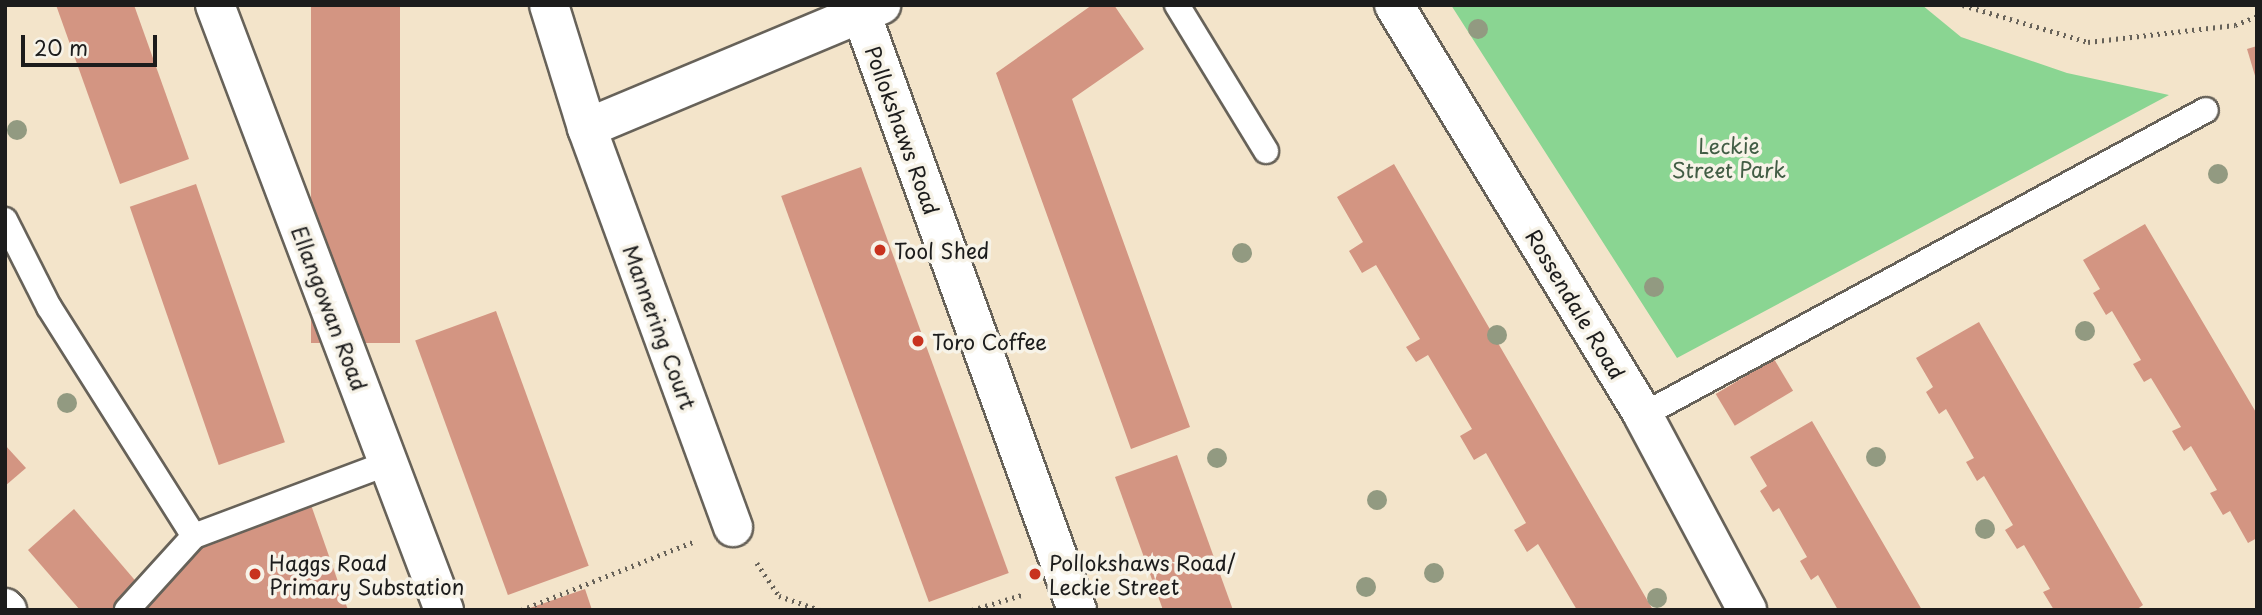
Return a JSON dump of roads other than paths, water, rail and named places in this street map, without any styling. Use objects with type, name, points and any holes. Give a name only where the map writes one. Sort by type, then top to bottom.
[{"type":"street","name":"Ellangowan Road","points":[[215,5],[444,610]]},
{"type":"street","name":"Mannering Court","points":[[549,5],[587,128],[733,527]]},
{"type":"street","name":"Rossendale Road","points":[[1394,5],[1643,415],[1747,610]]},
{"type":"street","points":[[587,128],[867,8]]},
{"type":"street","name":"Pollokshaws Road","points":[[867,8],[1071,596]]},
{"type":"lane","points":[[1177,5],[1266,151]]},
{"type":"lane","points":[[1643,415],[2206,110]]},
{"type":"lane","points":[[5,220],[49,307],[194,536]]},
{"type":"lane","points":[[127,610],[194,536],[388,463]]},
{"type":"place","name":"Tool Shed","points":[[880,250]]},
{"type":"place","name":"Toro Coffee","points":[[918,341]]},
{"type":"place","name":"Haggs Road Primary Substation","points":[[255,574]]},
{"type":"place","name":"Pollokshaws Road/ Leckie Street","points":[[1035,574]]},
{"type":"park label","name":"Leckie Street Park","points":[[1729,157]]}]
